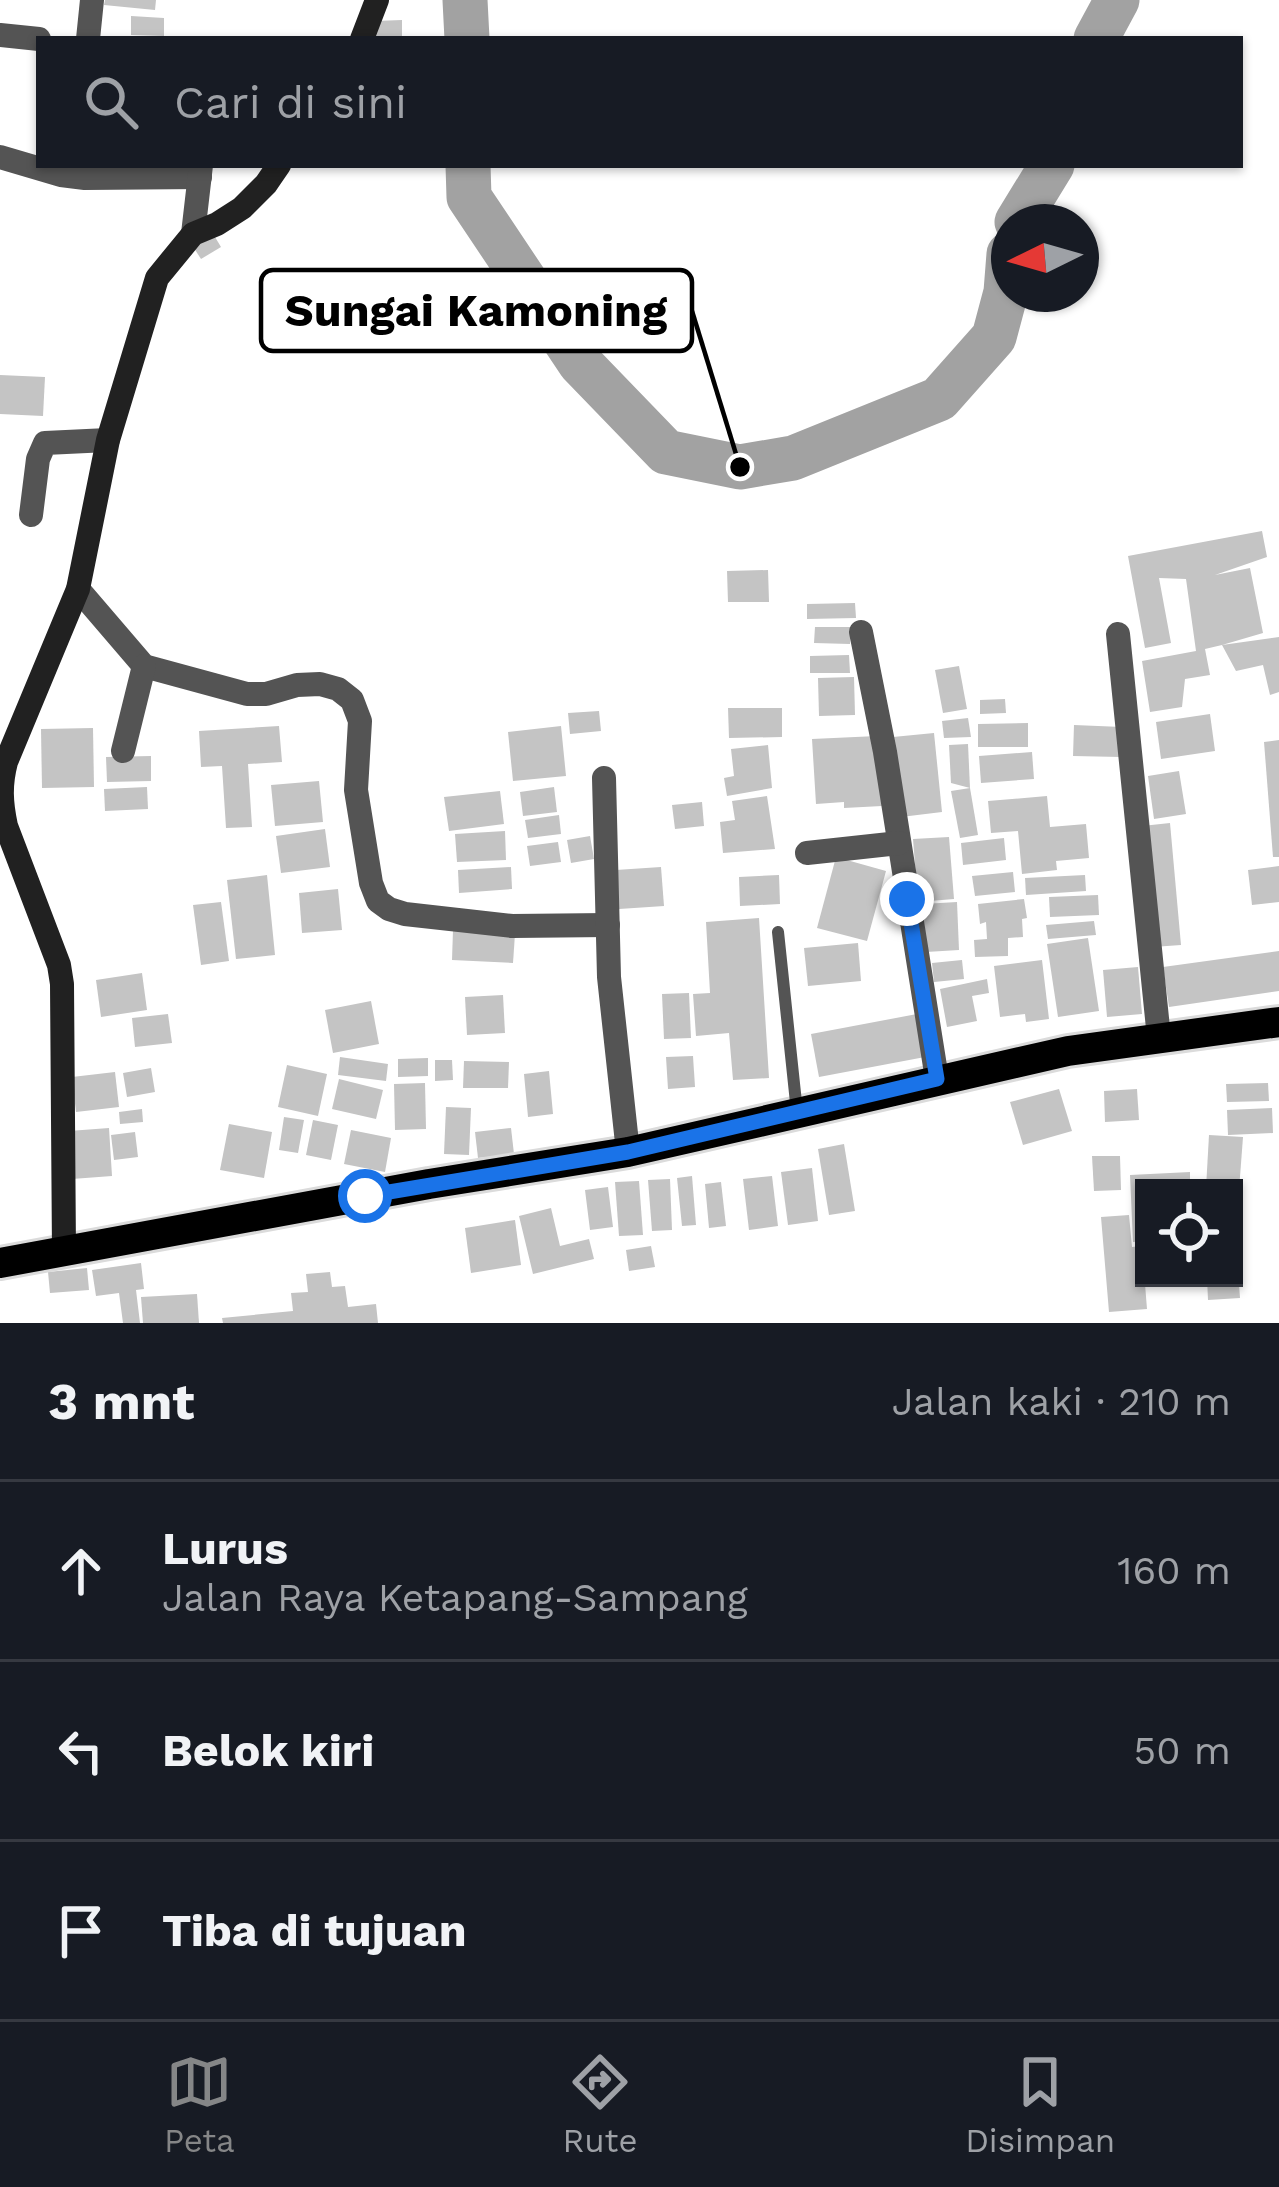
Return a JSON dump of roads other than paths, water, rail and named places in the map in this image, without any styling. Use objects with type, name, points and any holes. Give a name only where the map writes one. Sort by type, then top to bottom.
[{"type":"main road","points":[[0,1263],[628,1152],[1068,1051],[1279,1022]]},
{"type":"street","points":[[88,36],[92,0]]},
{"type":"street","points":[[363,36],[377,0]]},
{"type":"street","points":[[0,35],[36,39]]},
{"type":"street","points":[[0,158],[85,178],[200,171],[193,234]]},
{"type":"street","points":[[64,1252],[62,984],[6,826],[1,782],[79,589],[108,440],[157,278],[193,234],[242,208],[277,168]]},
{"type":"street","points":[[31,515],[38,459],[45,443],[108,440]]},
{"type":"street","points":[[79,589],[144,666],[248,694],[320,684],[338,688],[352,700],[360,721],[356,790],[371,883],[378,901],[389,909],[512,926],[608,925]]},
{"type":"street","points":[[862,632],[937,1079]]},
{"type":"street","points":[[1118,634],[1159,1038]]},
{"type":"street","points":[[123,752],[144,666]]},
{"type":"street","points":[[604,778],[611,1003],[628,1152]]},
{"type":"street","points":[[807,853],[899,843]]},
{"type":"lane","points":[[778,932],[797,1113]]},
{"type":"waterway","points":[[465,0],[467,36]]},
{"type":"waterway","points":[[1098,36],[1117,0]]},
{"type":"waterway","points":[[468,168],[469,197],[580,363],[666,452],[740,467],[793,458],[939,399],[994,337],[1001,312]]},
{"type":"waterway","points":[[1028,204],[1050,168]]},
{"type":"place","name":"Sungai Kamoning","points":[[740,467]]}]
